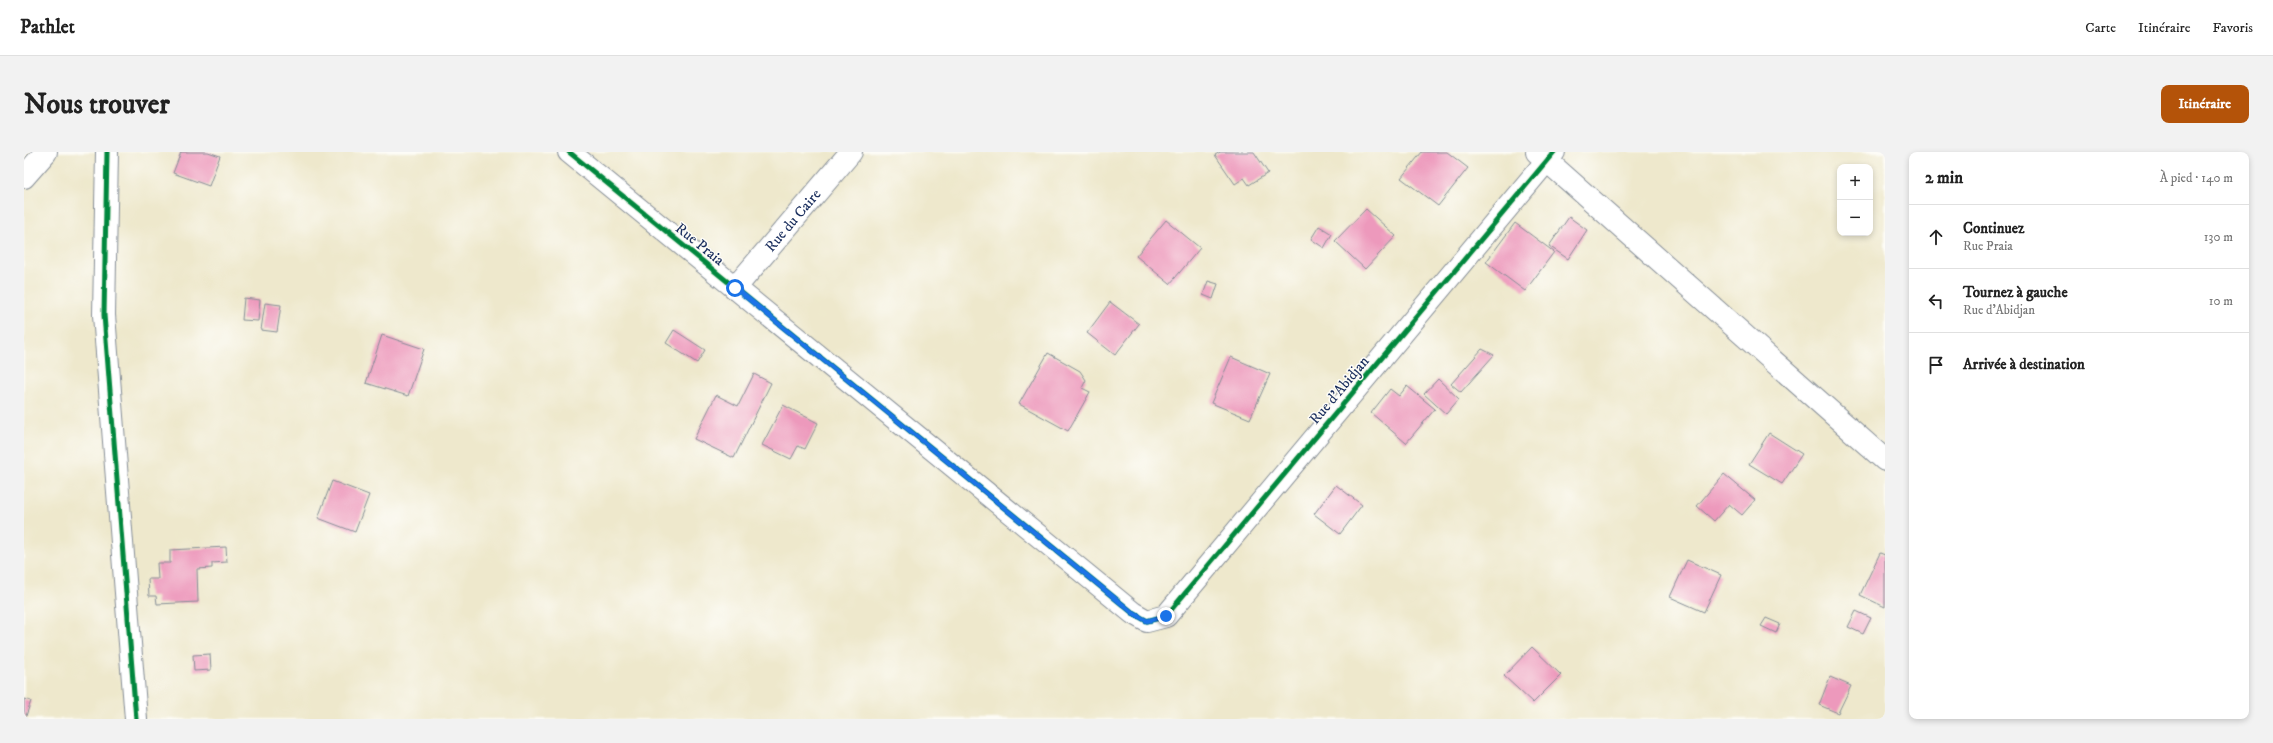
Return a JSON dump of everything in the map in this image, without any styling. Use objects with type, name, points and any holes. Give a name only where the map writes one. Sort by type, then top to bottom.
[{"type":"street","points":[[24,177],[46,152]]},
{"type":"street","points":[[107,152],[104,315],[136,719]]},
{"type":"street","name":"Rue Praia","points":[[569,152],[1133,613]]},
{"type":"street","name":"Rue du Caire","points":[[735,288],[851,152]]},
{"type":"street","points":[[1545,155],[1885,460]]},
{"type":"street","name":"Rue d'Abidjan","points":[[1133,613],[1147,621],[1166,616],[1545,155]]},
{"type":"building","points":[[181,152],[208,152],[220,156],[209,186],[173,173]]},
{"type":"building","points":[[1220,152],[1254,152],[1268,173],[1249,185],[1244,178],[1235,184],[1215,155]]},
{"type":"building","points":[[1422,152],[1447,152],[1468,168],[1438,206],[1401,178]]},
{"type":"building","points":[[1366,209],[1396,236],[1365,269],[1335,241]]},
{"type":"building","points":[[1569,217],[1587,230],[1568,259],[1549,246]]},
{"type":"building","points":[[1166,220],[1200,248],[1170,284],[1136,256]]},
{"type":"building","points":[[1515,223],[1554,252],[1525,291],[1486,262]]},
{"type":"building","points":[[1319,226],[1332,234],[1324,248],[1311,239]]},
{"type":"building","points":[[1208,281],[1218,284],[1213,299],[1203,295]]},
{"type":"building","points":[[244,298],[260,300],[258,321],[242,320]]},
{"type":"building","points":[[1110,302],[1139,324],[1115,355],[1087,333]]},
{"type":"building","points":[[265,303],[281,305],[277,332],[261,330]]},
{"type":"building","points":[[674,330],[705,350],[697,363],[666,343]]},
{"type":"building","points":[[382,335],[424,349],[408,396],[366,383]]},
{"type":"building","points":[[1482,349],[1494,355],[1461,392],[1451,384]]},
{"type":"building","points":[[1048,353],[1080,371],[1086,380],[1082,388],[1090,392],[1068,431],[1019,404]]},
{"type":"building","points":[[1231,357],[1270,374],[1250,419],[1211,403]]},
{"type":"building","points":[[754,374],[771,383],[734,458],[694,439],[716,395],[738,406]]},
{"type":"building","points":[[1438,379],[1459,399],[1446,414],[1424,394]]},
{"type":"building","points":[[1407,386],[1435,409],[1406,443],[1371,413],[1390,389],[1399,396]]},
{"type":"building","points":[[783,405],[818,423],[805,449],[798,446],[791,459],[762,445]]},
{"type":"building","points":[[1769,433],[1802,454],[1782,484],[1749,464]]},
{"type":"building","points":[[1724,474],[1755,500],[1742,515],[1729,504],[1714,521],[1697,506]]},
{"type":"building","points":[[332,481],[369,495],[355,532],[318,518]]},
{"type":"building","points":[[1336,485],[1362,505],[1340,534],[1314,514]]},
{"type":"building","points":[[226,547],[227,562],[212,563],[212,568],[197,569],[198,602],[157,604],[156,596],[149,596],[148,579],[158,579],[157,563],[170,563],[170,550]]},
{"type":"building","points":[[1880,553],[1885,555],[1885,607],[1860,595]]},
{"type":"building","points":[[1687,560],[1721,575],[1704,612],[1670,597]]},
{"type":"building","points":[[1856,611],[1871,618],[1863,634],[1848,627]]},
{"type":"building","points":[[1766,618],[1780,624],[1776,633],[1761,626]]},
{"type":"building","points":[[1532,647],[1561,675],[1533,703],[1504,676]]},
{"type":"building","points":[[210,654],[211,670],[194,671],[193,655]]},
{"type":"building","points":[[1830,677],[1851,686],[1838,713],[1819,705]]},
{"type":"building","points":[[24,699],[31,701],[25,719],[24,719]]},
{"type":"cycle path","points":[[107,152],[104,315],[136,719]]},
{"type":"cycle path","points":[[569,152],[1133,613],[1147,621],[1166,616],[1554,152]]},
{"type":"route","points":[[735,288],[1133,613],[1147,621],[1166,616]]}]
